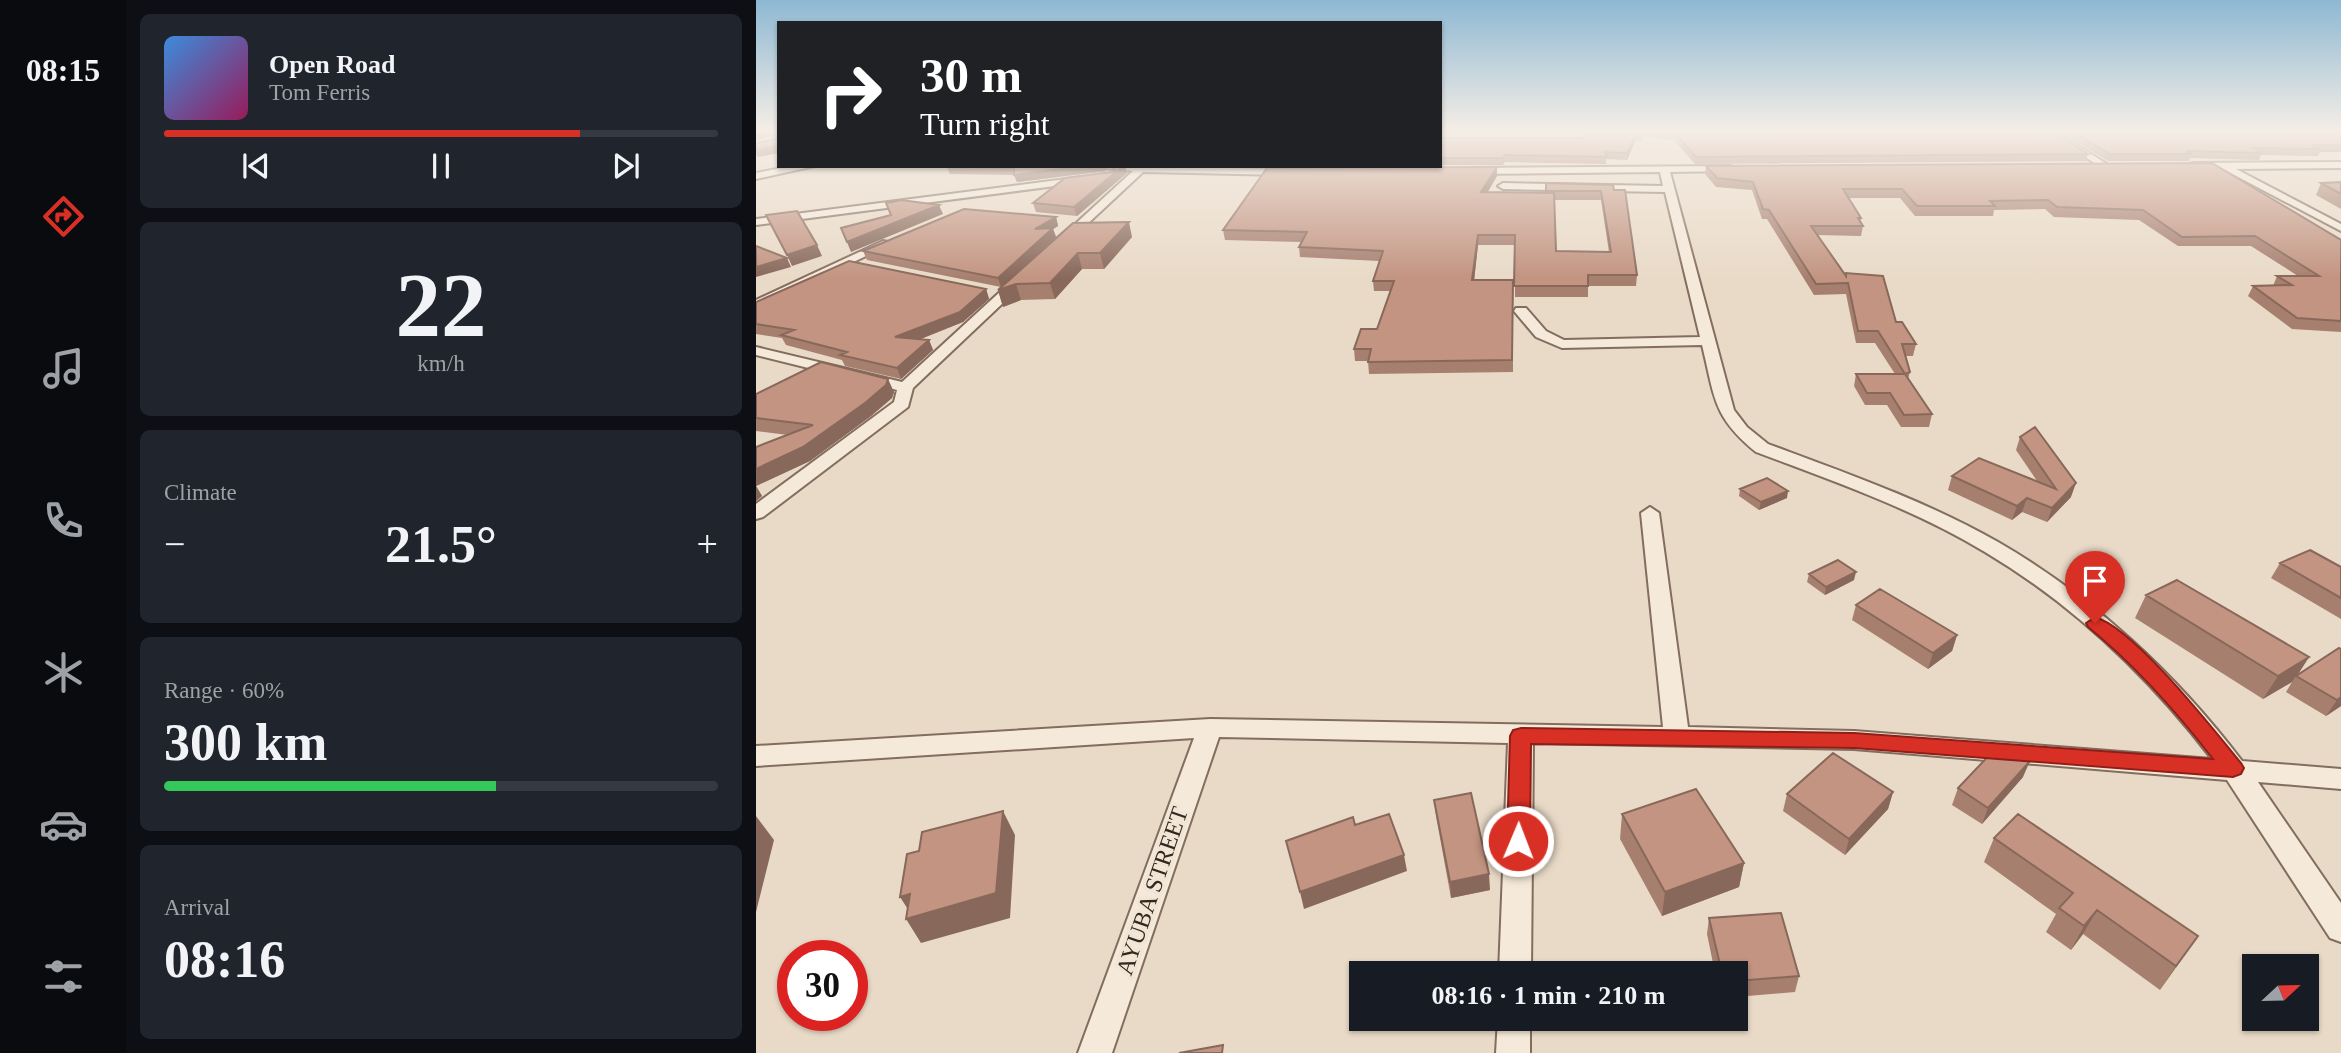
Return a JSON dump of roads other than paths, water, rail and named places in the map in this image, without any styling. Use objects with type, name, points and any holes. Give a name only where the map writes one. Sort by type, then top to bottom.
[{"type":"street","points":[[756,222],[1068,181]]},
{"type":"street","points":[[1052,251],[1075,222],[1126,181]]},
{"type":"street","points":[[1668,181],[1726,411],[1741,432],[1762,449],[1915,508],[1965,533],[2022,567],[2132,653],[2179,701],[2233,768],[2341,928]]},
{"type":"street","points":[[2253,181],[2341,228]]},
{"type":"street","points":[[1503,186],[1670,189]]},
{"type":"street","points":[[966,210],[1017,189]]},
{"type":"street","points":[[756,306],[896,239]]},
{"type":"street","points":[[845,262],[872,267]]},
{"type":"street","points":[[756,513],[902,404],[905,387],[998,294],[1034,268]]},
{"type":"street","points":[[1521,311],[1541,334],[1562,344],[1709,341]]},
{"type":"street","points":[[756,351],[905,387]]},
{"type":"street","points":[[1650,513],[1677,738]]},
{"type":"street","points":[[756,756],[1210,728],[1521,736],[1854,740],[2233,768],[2341,779]]},
{"type":"street","name":"AYUBA STREET","points":[[1095,1053],[1210,728]]},
{"type":"street","points":[[1515,961],[1521,736]]},
{"type":"street","points":[[1513,1053],[1514,1031]]}]
